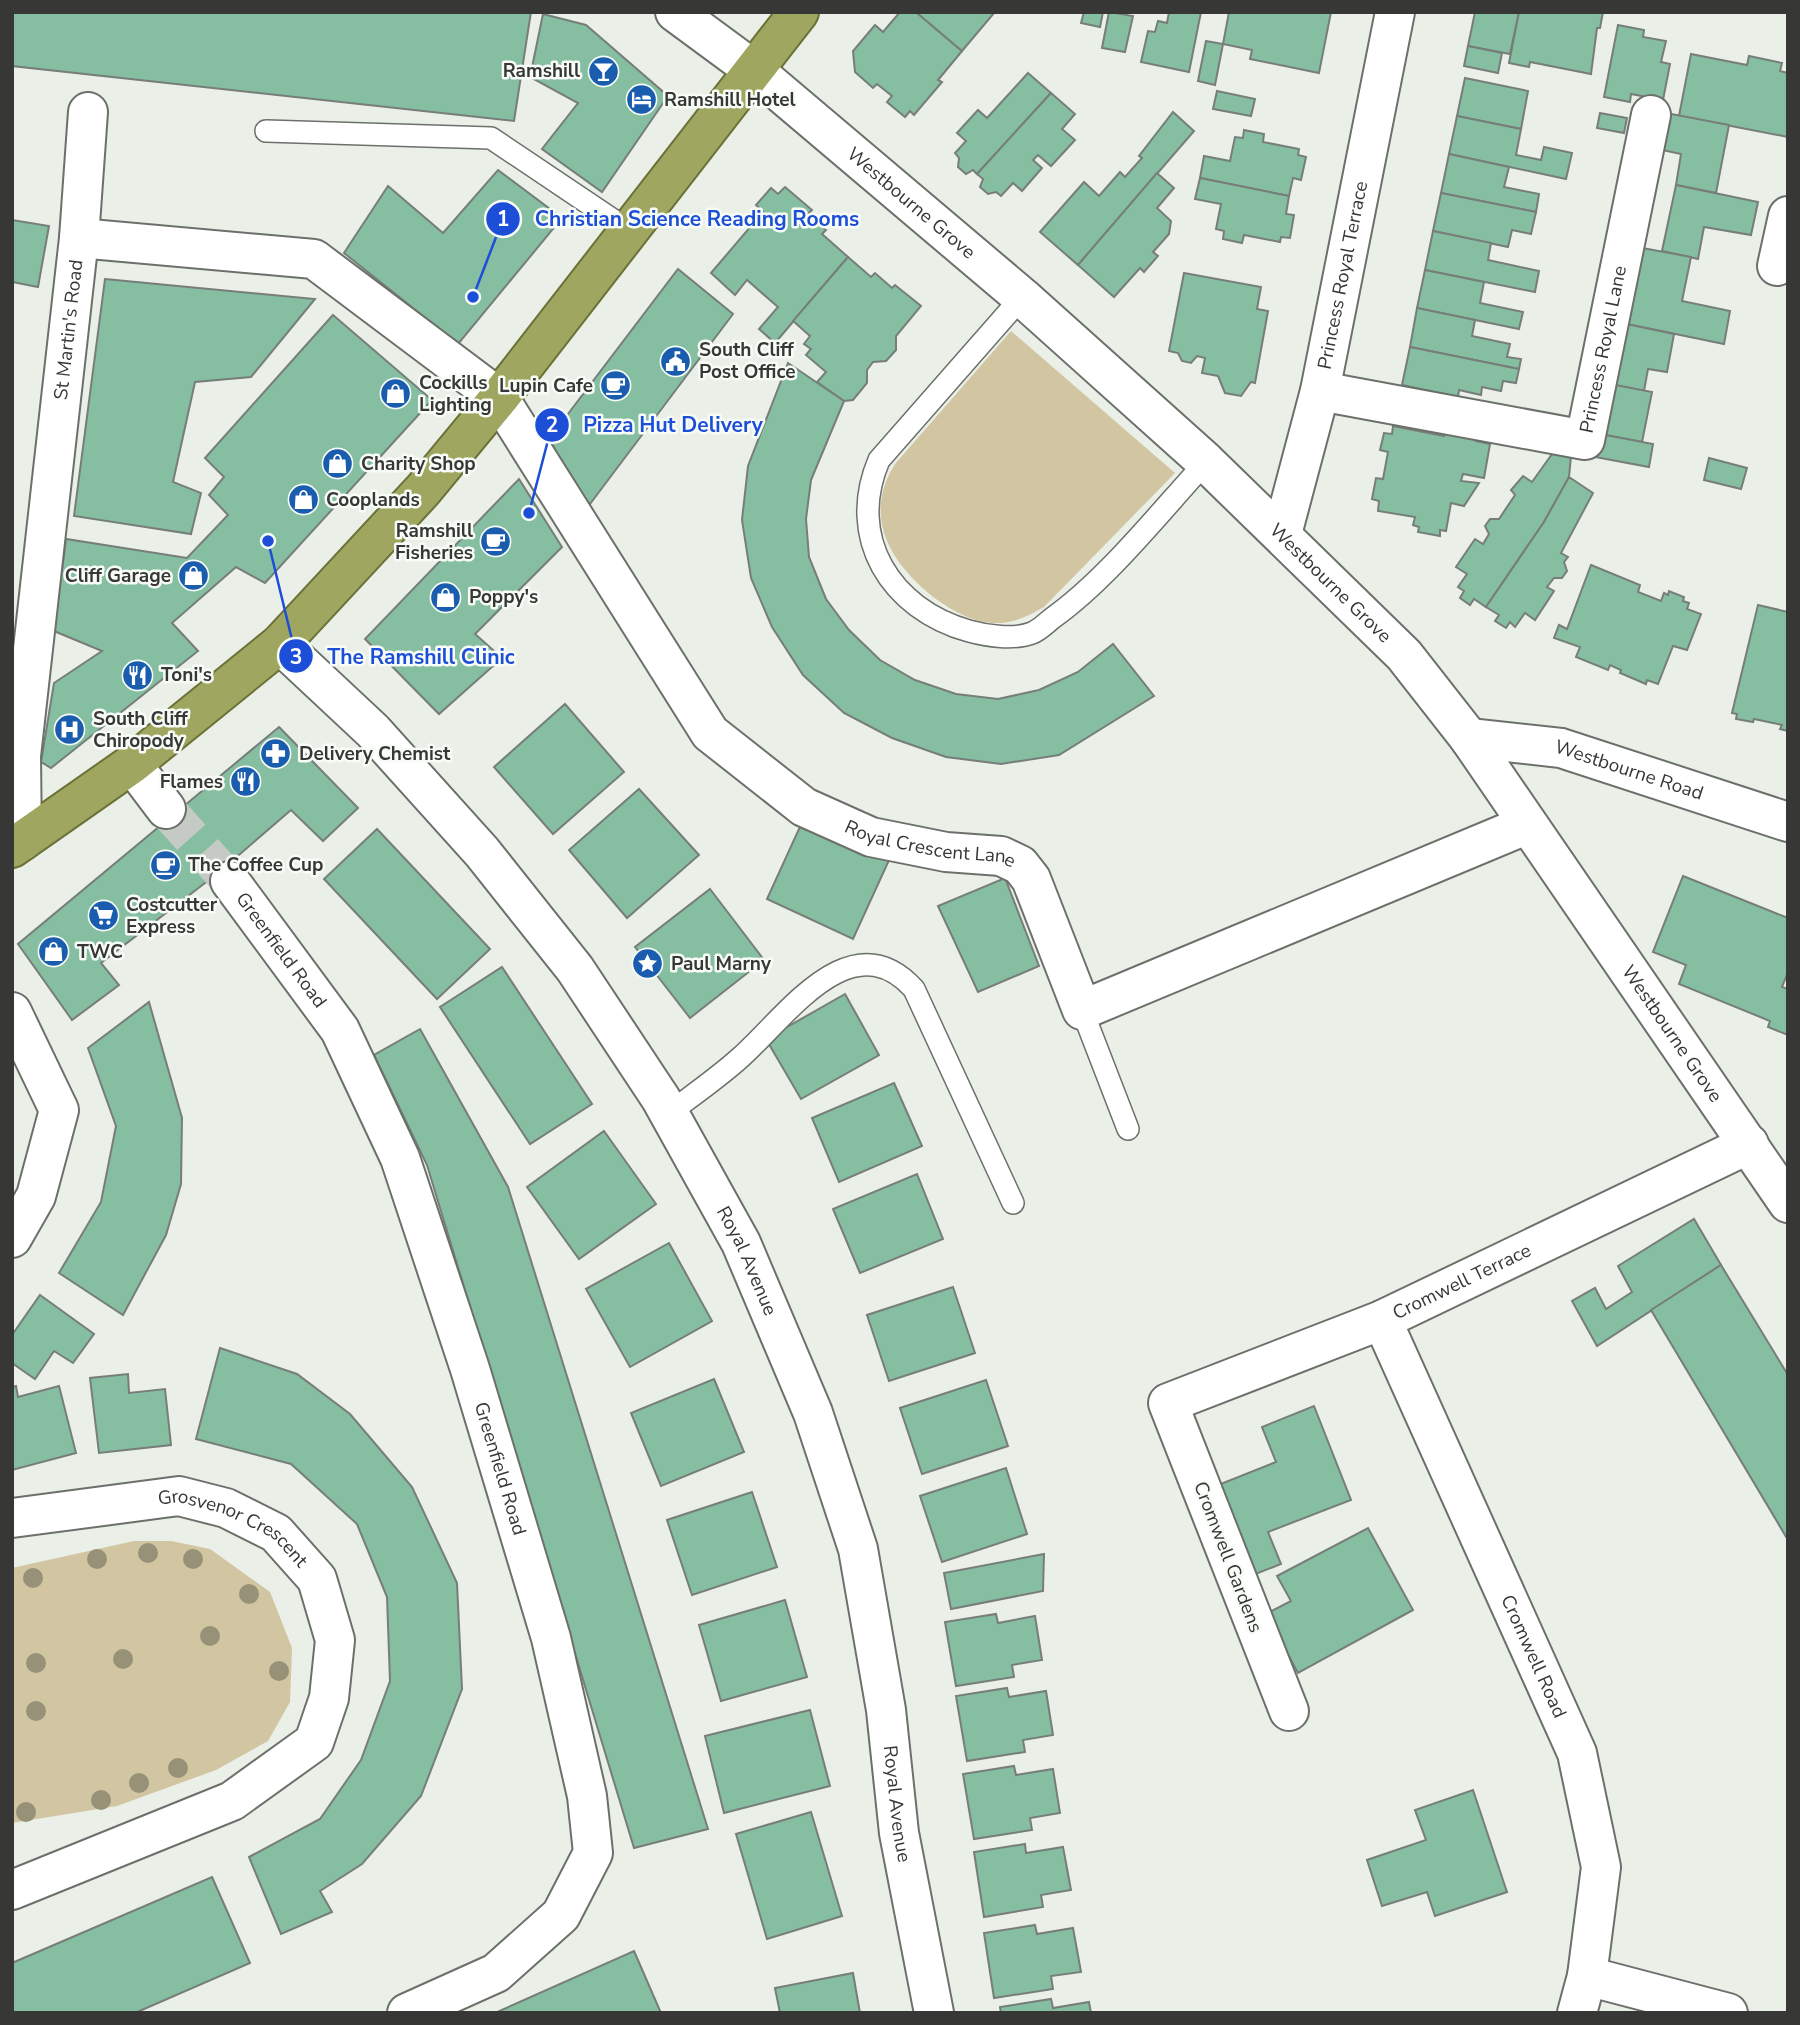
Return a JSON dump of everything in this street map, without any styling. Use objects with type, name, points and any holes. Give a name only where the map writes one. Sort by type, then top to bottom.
[{"type":"highway","points":[[17,845],[132,764],[280,644],[423,490],[499,398],[799,12]]},
{"type":"street","name":"Westbourne Grove","points":[[675,12],[755,71],[1022,297],[1206,462],[1404,654],[1469,738],[1526,825],[1788,1203]]},
{"type":"street","name":"Princess Royal Terrace","points":[[1282,534],[1320,391],[1395,12]]},
{"type":"street","points":[[79,238],[88,111]]},
{"type":"street","name":"Princess Royal Lane","points":[[1320,391],[1585,440],[1651,115]]},
{"type":"street","points":[[1777,266],[1788,216]]},
{"type":"street","name":"St Martin's Road","points":[[17,845],[21,756],[79,238],[314,259],[499,398]]},
{"type":"street","name":"Royal Crescent Lane","points":[[499,398],[710,733],[804,807],[871,837],[946,852],[1001,856],[1020,865],[1031,879],[1082,1010]]},
{"type":"street","name":"Royal Avenue","points":[[280,644],[373,731],[482,852],[575,969],[669,1113],[741,1243],[813,1413],[858,1549],[886,1710],[899,1833],[934,2013]]},
{"type":"street","name":"Westbourne Road","points":[[1469,738],[1561,748],[1788,822]]},
{"type":"street","points":[[132,764],[166,809]]},
{"type":"street","points":[[1082,1010],[1526,825]]},
{"type":"street","name":"Greenfield Road","points":[[230,881],[340,1030],[400,1158],[470,1369],[551,1638],[587,1796],[593,1853],[561,1915],[496,1973],[407,2013]]},
{"type":"street","points":[[12,1012],[59,1110],[36,1196],[12,1238]]},
{"type":"street","name":"Cromwell Terrace","points":[[1168,1403],[1382,1320],[1749,1144]]},
{"type":"street","name":"Cromwell Road","points":[[1382,1320],[1577,1753],[1601,1867],[1587,1976],[1577,2013]]},
{"type":"street","name":"Cromwell Gardens","points":[[1168,1403],[1289,1711]]},
{"type":"street","name":"Grosvenor Crescent","points":[[12,1518],[179,1496],[226,1508],[276,1533],[317,1578],[335,1640],[329,1698],[314,1741],[232,1801],[12,1890]]},
{"type":"street","points":[[1587,1976],[1728,2013]]},
{"type":"lane","points":[[266,131],[491,138],[628,230]]},
{"type":"lane","points":[[1022,297],[879,460],[868,485],[867,521],[875,555],[889,578],[916,606],[948,626],[978,634],[1003,636],[1032,633],[1075,602],[1206,462]]},
{"type":"lane","points":[[669,1113],[743,1056],[795,1002],[822,981],[838,971],[859,965],[879,964],[898,971],[914,989],[1013,1203]]},
{"type":"lane","points":[[1082,1010],[1128,1129]]},
{"type":"shaded area","points":[[1011,331],[1175,473],[1044,607],[1014,621],[993,623],[949,608],[912,578],[900,564],[884,533],[881,500],[895,464]]},
{"type":"shaded area","points":[[134,1541],[171,1541],[210,1549],[270,1592],[292,1648],[290,1702],[268,1741],[216,1770],[117,1806],[12,1823],[12,1568]]},
{"type":"building","points":[[12,12],[531,12],[514,121],[12,66]]},
{"type":"building","points":[[900,12],[916,12],[962,51],[938,80],[942,82],[914,115],[910,111],[905,117],[887,102],[892,96],[877,84],[873,88],[855,72],[853,51],[875,25],[883,32]]},
{"type":"building","points":[[916,12],[993,12],[994,13],[962,51]]},
{"type":"building","points":[[1084,12],[1103,12],[1100,27],[1081,23]]},
{"type":"building","points":[[1109,12],[1133,16],[1125,52],[1102,48]]},
{"type":"building","points":[[1169,12],[1201,12],[1189,72],[1141,62],[1148,31],[1155,32],[1158,21],[1167,23]]},
{"type":"building","points":[[1229,12],[1331,12],[1319,73],[1250,59],[1252,50],[1223,44]]},
{"type":"building","points":[[1475,12],[1519,12],[1510,54],[1468,46]]},
{"type":"building","points":[[1519,12],[1603,12],[1600,28],[1597,28],[1591,74],[1530,62],[1529,67],[1509,63]]},
{"type":"building","points":[[543,14],[586,25],[668,96],[602,192],[542,149],[578,103],[530,77]]},
{"type":"building","points":[[1618,25],[1644,30],[1643,37],[1666,41],[1661,62],[1670,64],[1663,100],[1631,94],[1630,102],[1604,97]]},
{"type":"building","points":[[1206,41],[1223,44],[1215,85],[1198,81]]},
{"type":"building","points":[[1468,46],[1502,53],[1498,73],[1464,66]]},
{"type":"building","points":[[1691,54],[1747,65],[1749,56],[1782,63],[1780,71],[1788,73],[1788,137],[1679,116]]},
{"type":"building","points":[[1028,73],[1051,93],[977,174],[973,170],[966,174],[958,167],[959,158],[955,153],[966,141],[957,133],[978,110],[987,118]]},
{"type":"building","points":[[1465,78],[1528,91],[1521,129],[1457,116]]},
{"type":"building","points":[[1217,91],[1255,99],[1251,116],[1213,109]]},
{"type":"building","points":[[1051,93],[1075,114],[1062,129],[1075,140],[1051,166],[1038,155],[1033,160],[1042,168],[1022,191],[1013,183],[1001,196],[996,192],[988,194],[980,187],[983,179],[977,174]]},
{"type":"building","points":[[1173,112],[1194,131],[1078,265],[1040,232],[1084,182],[1099,196],[1120,172],[1125,177],[1142,158],[1139,156]]},
{"type":"building","points":[[1661,112],[1729,125],[1716,193],[1676,185],[1681,154],[1653,148]]},
{"type":"building","points":[[1600,113],[1627,118],[1624,133],[1597,128]]},
{"type":"building","points":[[1457,116],[1521,129],[1516,155],[1541,160],[1544,147],[1572,153],[1566,179],[1449,154]]},
{"type":"building","points":[[1244,130],[1264,134],[1263,142],[1299,149],[1298,155],[1306,157],[1301,180],[1293,178],[1289,196],[1200,178],[1204,156],[1230,161],[1235,137],[1243,138]]},
{"type":"building","points":[[1449,154],[1509,167],[1504,187],[1539,194],[1536,212],[1441,193]]},
{"type":"building","points":[[498,170],[562,218],[458,344],[344,253],[388,186],[443,233]]},
{"type":"building","points":[[1157,173],[1174,188],[1157,208],[1171,221],[1169,234],[1153,252],[1158,256],[1144,272],[1140,268],[1114,297],[1078,265]]},
{"type":"building","points":[[1200,178],[1289,196],[1286,214],[1294,215],[1290,238],[1281,237],[1280,242],[1244,235],[1242,243],[1223,239],[1224,231],[1216,229],[1221,204],[1195,199]]},
{"type":"building","points":[[1676,185],[1758,202],[1751,235],[1704,227],[1698,259],[1662,251]]},
{"type":"building","points":[[785,187],[812,210],[807,215],[826,230],[822,234],[848,257],[775,343],[759,329],[778,307],[747,280],[735,295],[711,273],[763,212],[756,205],[771,188],[778,194]]},
{"type":"building","points":[[1441,193],[1536,212],[1531,234],[1512,230],[1508,247],[1433,231]]},
{"type":"building","points":[[12,220],[49,226],[38,287],[12,282]]},
{"type":"building","points":[[1433,231],[1491,243],[1488,260],[1539,271],[1535,292],[1425,270]]},
{"type":"building","points":[[1637,247],[1691,257],[1682,301],[1730,311],[1724,344],[1622,323]]},
{"type":"building","points":[[848,257],[871,277],[875,273],[892,288],[895,285],[921,306],[896,336],[896,350],[886,361],[873,362],[867,370],[867,383],[853,400],[844,401],[817,382],[826,372],[806,355],[811,349],[804,344],[810,336],[793,321]]},
{"type":"building","points":[[678,269],[733,314],[587,508],[549,439]]},
{"type":"building","points":[[1425,270],[1484,282],[1480,303],[1523,312],[1519,329],[1417,308]]},
{"type":"building","points":[[1184,273],[1261,287],[1257,309],[1268,311],[1255,383],[1251,382],[1241,396],[1225,393],[1218,376],[1202,373],[1205,358],[1197,356],[1191,363],[1182,361],[1178,353],[1169,351]]},
{"type":"building","points":[[105,279],[315,299],[251,377],[195,382],[173,482],[201,493],[191,534],[74,516]]},
{"type":"building","points":[[1417,308],[1475,320],[1472,336],[1510,344],[1507,357],[1521,359],[1519,369],[1410,347]]},
{"type":"building","points":[[333,315],[432,400],[265,583],[236,567],[172,623],[198,651],[51,768],[41,762],[54,683],[102,651],[54,631],[66,539],[187,558],[228,515],[209,495],[224,477],[205,458]]},
{"type":"building","points":[[1622,323],[1674,334],[1667,372],[1648,369],[1644,391],[1610,384]]},
{"type":"building","points":[[1410,347],[1519,369],[1516,383],[1503,381],[1501,391],[1482,387],[1481,395],[1459,390],[1458,397],[1402,385]]},
{"type":"building","points":[[788,363],[844,401],[811,480],[806,519],[809,557],[826,599],[849,630],[880,660],[915,680],[956,694],[998,699],[1039,690],[1078,672],[1113,644],[1154,696],[1059,755],[1001,764],[946,757],[892,738],[844,713],[803,675],[772,627],[751,578],[742,520],[748,466]]},
{"type":"building","points":[[1610,384],[1652,392],[1642,442],[1600,434]]},
{"type":"building","points":[[1393,426],[1444,436],[1445,427],[1478,433],[1476,441],[1490,444],[1484,478],[1463,474],[1461,481],[1479,483],[1464,506],[1451,503],[1446,531],[1440,530],[1440,536],[1418,532],[1419,527],[1413,525],[1415,517],[1378,511],[1379,501],[1372,499],[1376,478],[1383,479],[1388,452],[1380,450],[1384,433],[1392,434]]},
{"type":"building","points":[[1600,434],[1653,444],[1649,467],[1595,457]]},
{"type":"building","points":[[1555,450],[1571,456],[1569,477],[1544,522],[1486,607],[1474,599],[1470,605],[1460,598],[1464,591],[1458,587],[1467,574],[1456,567],[1475,539],[1483,544],[1489,534],[1485,526],[1490,519],[1499,519],[1515,495],[1511,490],[1523,476],[1532,482]]},
{"type":"building","points":[[1709,458],[1747,468],[1741,489],[1704,480]]},
{"type":"building","points":[[1569,477],[1593,493],[1561,553],[1568,557],[1564,562],[1567,571],[1562,578],[1554,578],[1547,587],[1554,591],[1535,620],[1525,613],[1515,627],[1510,622],[1506,628],[1495,621],[1499,615],[1486,607],[1544,522]]},
{"type":"building","points":[[519,479],[562,547],[475,634],[502,658],[439,714],[365,639]]},
{"type":"building","points":[[1591,565],[1640,585],[1638,592],[1661,601],[1664,593],[1668,595],[1669,591],[1684,597],[1683,601],[1689,603],[1687,609],[1701,614],[1687,650],[1673,646],[1658,684],[1647,680],[1646,684],[1620,673],[1621,670],[1610,665],[1608,670],[1576,657],[1580,647],[1554,638],[1559,625],[1567,629]]},
{"type":"building","points":[[1758,605],[1788,612],[1788,731],[1780,729],[1782,725],[1754,719],[1753,722],[1736,719],[1737,714],[1732,713]]},
{"type":"building","points":[[565,704],[624,772],[553,834],[494,767]]},
{"type":"building","points":[[279,727],[358,808],[323,841],[291,810],[218,873],[101,963],[119,985],[72,1020],[18,944]]},
{"type":"building","points":[[639,789],[699,855],[627,918],[569,850]]},
{"type":"building","points":[[804,818],[890,858],[853,939],[767,899]]},
{"type":"building","points":[[377,829],[490,949],[437,999],[324,879]]},
{"type":"building","points":[[1683,876],[1788,918],[1788,972],[1782,987],[1788,989],[1788,1035],[1768,1027],[1770,1021],[1679,984],[1686,965],[1653,952]]},
{"type":"building","points":[[1005,878],[1039,966],[978,992],[938,906]]},
{"type":"building","points":[[710,889],[764,960],[690,1018],[635,947]]},
{"type":"building","points":[[502,967],[592,1104],[530,1144],[440,1007]]},
{"type":"building","points":[[845,994],[879,1055],[801,1099],[766,1039]]},
{"type":"building","points":[[149,1002],[182,1118],[181,1184],[166,1235],[123,1315],[59,1273],[101,1202],[116,1126],[88,1048]]},
{"type":"building","points":[[420,1029],[508,1187],[708,1829],[634,1848],[427,1165],[374,1055]]},
{"type":"building","points":[[894,1083],[922,1146],[839,1182],[812,1118]]},
{"type":"building","points":[[604,1131],[656,1204],[579,1259],[527,1187]]},
{"type":"building","points":[[917,1174],[943,1239],[860,1273],[833,1209]]},
{"type":"building","points":[[1694,1219],[1721,1265],[1597,1346],[1572,1301],[1595,1288],[1606,1309],[1632,1292],[1618,1266]]},
{"type":"building","points":[[669,1243],[712,1321],[630,1367],[586,1289]]},
{"type":"building","points":[[1721,1265],[1788,1375],[1788,1540],[1651,1310]]},
{"type":"building","points":[[953,1287],[975,1353],[889,1381],[867,1315]]},
{"type":"building","points":[[40,1295],[94,1334],[73,1363],[54,1351],[35,1379],[12,1363],[12,1335]]},
{"type":"building","points":[[220,1348],[297,1374],[350,1414],[412,1487],[457,1583],[462,1689],[421,1796],[362,1864],[320,1891],[332,1912],[281,1934],[249,1857],[320,1819],[361,1760],[390,1681],[387,1597],[357,1524],[291,1464],[196,1439]]},
{"type":"building","points":[[128,1374],[129,1393],[165,1389],[171,1445],[99,1453],[90,1378]]},
{"type":"building","points":[[714,1379],[744,1452],[661,1486],[631,1413]]},
{"type":"building","points":[[986,1380],[1008,1446],[922,1474],[900,1408]]},
{"type":"building","points":[[16,1386],[18,1397],[59,1386],[76,1453],[12,1470],[12,1387]]},
{"type":"building","points":[[1314,1406],[1351,1500],[1268,1532],[1281,1564],[1248,1577],[1213,1487],[1276,1462],[1262,1427]]},
{"type":"building","points":[[1006,1468],[1027,1534],[942,1562],[920,1496]]},
{"type":"building","points":[[752,1492],[777,1567],[692,1595],[667,1520]]},
{"type":"building","points":[[1368,1528],[1413,1610],[1298,1673],[1266,1614],[1291,1601],[1277,1576]]},
{"type":"building","points":[[1044,1554],[1043,1591],[951,1609],[944,1573]]},
{"type":"building","points":[[785,1600],[807,1677],[721,1701],[699,1625]]},
{"type":"building","points":[[996,1614],[998,1623],[1035,1616],[1042,1660],[1012,1665],[1014,1677],[956,1686],[945,1622]]},
{"type":"building","points":[[1007,1688],[1009,1697],[1046,1691],[1053,1735],[1023,1740],[1025,1752],[967,1761],[956,1696]]},
{"type":"building","points":[[810,1710],[830,1786],[724,1813],[705,1736]]},
{"type":"building","points":[[1014,1766],[1016,1775],[1053,1769],[1060,1813],[1030,1818],[1032,1830],[974,1839],[963,1774]]},
{"type":"building","points":[[1473,1790],[1507,1892],[1435,1916],[1427,1892],[1382,1906],[1367,1860],[1426,1840],[1415,1810]]},
{"type":"building","points":[[811,1812],[842,1916],[767,1939],[736,1834]]},
{"type":"building","points":[[1025,1844],[1026,1853],[1063,1847],[1071,1890],[1041,1895],[1043,1907],[984,1917],[974,1852]]},
{"type":"building","points":[[212,1877],[250,1963],[135,2013],[12,2013],[12,1963]]},
{"type":"building","points":[[1035,1925],[1037,1934],[1073,1928],[1081,1972],[1051,1976],[1053,1989],[994,1998],[984,1933]]},
{"type":"building","points":[[634,1951],[661,2013],[495,2013]]},
{"type":"building","points":[[853,1973],[860,2013],[780,2013],[775,1988]]},
{"type":"building","points":[[1051,1999],[1053,2008],[1089,2002],[1091,2013],[1001,2013],[1000,2007]]},
{"type":"tunnel","points":[[166,809],[230,881]]},
{"type":"place","name":"Ramshill","points":[[603,71]]},
{"type":"place","name":"Ramshill Hotel","points":[[641,100]]},
{"type":"place","name":"Christian Science Reading Rooms","points":[[473,297]]},
{"type":"place","name":"South Cliff Post Office","points":[[676,361]]},
{"type":"place","name":"Lupin Cafe","points":[[616,386]]},
{"type":"place","name":"Cockills Lighting","points":[[396,394]]},
{"type":"place","name":"Charity Shop","points":[[338,464]]},
{"type":"place","name":"Cooplands","points":[[303,500]]},
{"type":"place","name":"Pizza Hut Delivery","points":[[529,513]]},
{"type":"place","name":"The Ramshill Clinic","points":[[268,541]]},
{"type":"place","name":"Ramshill Fisheries","points":[[496,542]]},
{"type":"place","name":"Cliff Garage","points":[[194,576]]},
{"type":"place","name":"Poppy's","points":[[446,597]]},
{"type":"place","name":"Toni's","points":[[138,675]]},
{"type":"place","name":"South Cliff Chiropody","points":[[70,730]]},
{"type":"place","name":"Delivery Chemist","points":[[276,754]]},
{"type":"place","name":"Flames","points":[[246,782]]},
{"type":"place","name":"The Coffee Cup","points":[[165,865]]},
{"type":"place","name":"Costcutter Express","points":[[103,916]]},
{"type":"place","name":"TWC","points":[[54,952]]},
{"type":"place","name":"Paul Marny","points":[[648,964]]}]
